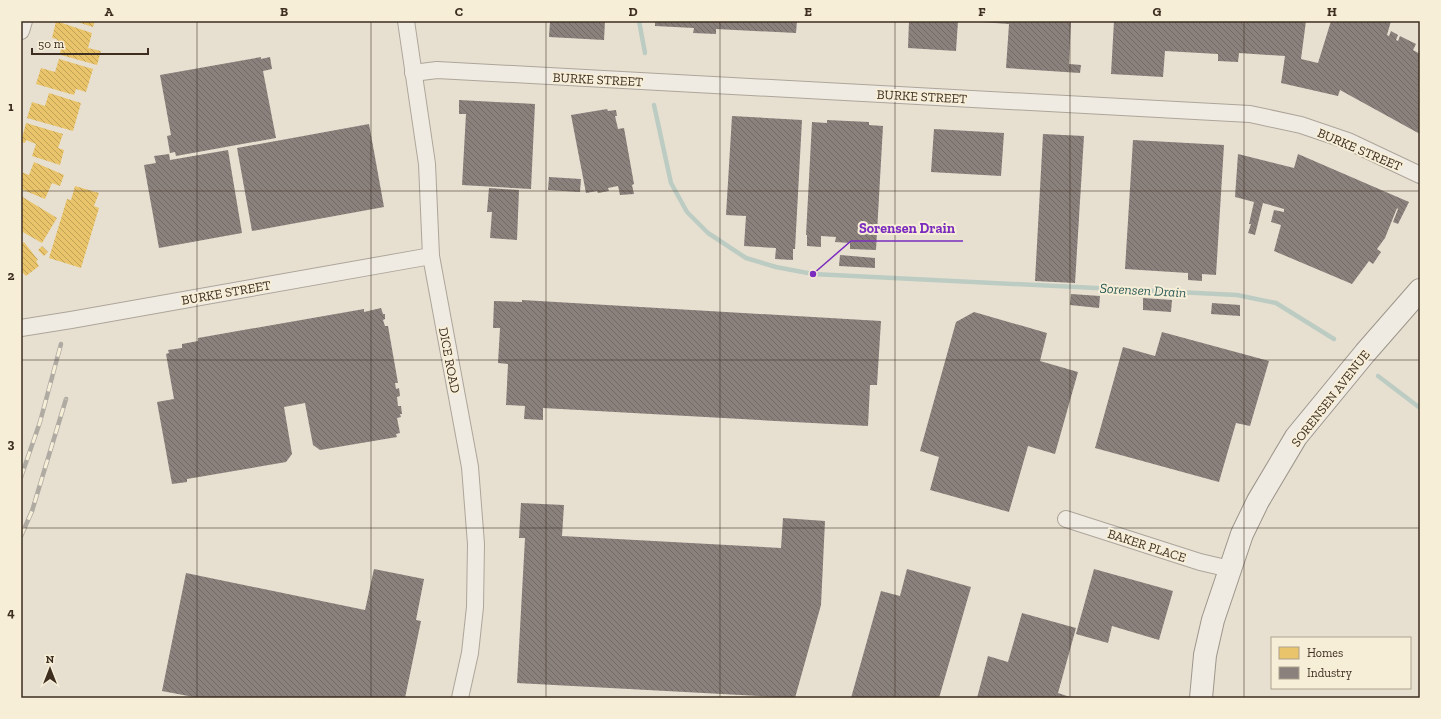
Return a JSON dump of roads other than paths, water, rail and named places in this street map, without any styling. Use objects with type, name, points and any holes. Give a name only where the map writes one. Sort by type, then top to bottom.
[{"type":"street","points":[[21,31],[24,21]]},
{"type":"street","name":"DICE ROAD","points":[[406,21],[427,164],[431,256],[470,467],[476,544],[475,607],[470,653],[460,698]]},
{"type":"street","name":"BURKE STREET","points":[[413,73],[437,70],[1250,114],[1301,125],[1348,141],[1420,175]]},
{"type":"street","name":"BURKE STREET","points":[[21,328],[431,256]]},
{"type":"street","name":"SORENSEN AVENUE","points":[[1201,698],[1205,655],[1213,620],[1242,534],[1258,501],[1296,437],[1365,353],[1420,290]]},
{"type":"street","name":"BAKER PLACE","points":[[1066,519],[1200,562],[1230,569]]},
{"type":"waterway","name":"Sorensen Drain","points":[[639,21],[645,53]]},
{"type":"waterway","name":"Sorensen Drain","points":[[654,105],[671,183],[687,212],[708,233],[746,258],[776,267],[813,274],[1237,295],[1276,303],[1334,339]]},
{"type":"waterway","name":"Sorensen Drain","points":[[1378,376],[1420,408]]},
{"type":"railway","points":[[21,477],[40,422],[61,344]]},
{"type":"railway","points":[[21,536],[32,511],[66,399]]},
{"type":"place","name":"Sorensen Drain","points":[[813,274]]}]
